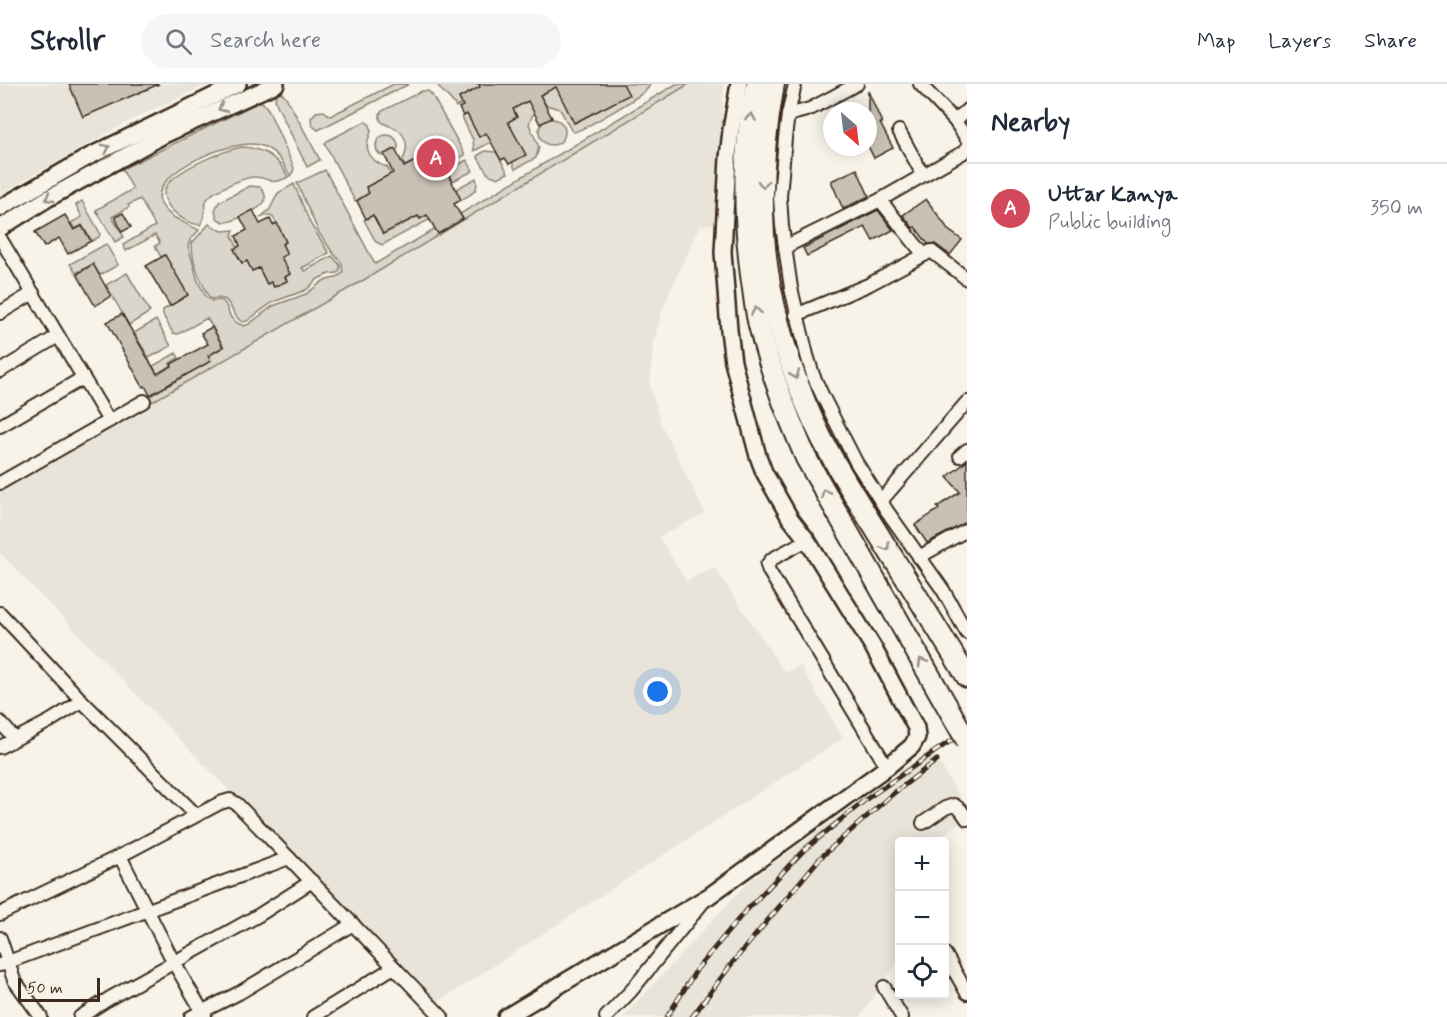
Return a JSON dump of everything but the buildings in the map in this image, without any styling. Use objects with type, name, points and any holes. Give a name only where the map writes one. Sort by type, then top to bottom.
[{"type":"main road","points":[[757,84],[745,170],[746,236],[759,329],[773,373],[806,458],[967,741]]},
{"type":"main road","points":[[774,84],[766,137],[764,227],[770,284],[785,345],[812,416],[851,491],[967,677]]},
{"type":"street","points":[[0,208],[90,156],[238,84]]},
{"type":"street","points":[[0,228],[47,199],[164,135],[276,84]]},
{"type":"street","points":[[506,1017],[709,896],[887,766],[912,746],[917,737],[916,728],[873,647],[807,540],[790,518],[764,472],[758,456],[731,347],[725,292],[723,252],[729,149],[739,84]]},
{"type":"street","points":[[795,84],[788,115],[780,197],[796,315],[807,355],[820,391],[856,462],[919,557],[963,616],[967,633]]},
{"type":"street","points":[[788,115],[810,109],[857,84]]},
{"type":"street","points":[[920,84],[955,121],[967,139]]},
{"type":"street","points":[[955,121],[967,110]]},
{"type":"street","points":[[899,131],[923,175]]},
{"type":"street","points":[[785,247],[880,200],[964,152],[967,148]]},
{"type":"street","points":[[880,200],[924,255]]},
{"type":"street","points":[[2,246],[33,293],[109,421]]},
{"type":"street","points":[[796,315],[868,285],[931,251],[967,278]]},
{"type":"street","points":[[0,313],[33,293]]},
{"type":"street","points":[[0,371],[58,336]]},
{"type":"street","points":[[0,426],[83,378]]},
{"type":"street","points":[[0,483],[144,401]]},
{"type":"street","points":[[881,501],[967,402]]},
{"type":"street","points":[[919,557],[967,530]]},
{"type":"street","points":[[807,540],[772,560],[767,565],[768,571],[887,766]]},
{"type":"street","points":[[0,614],[82,701],[196,815]]},
{"type":"street","points":[[0,747],[82,701]]},
{"type":"street","points":[[0,722],[15,739]]},
{"type":"street","points":[[0,914],[120,856],[220,803],[231,800],[442,1017]]},
{"type":"street","points":[[923,823],[945,808],[954,805],[967,819]]},
{"type":"street","points":[[120,856],[200,1015],[353,924]]},
{"type":"street","points":[[4,963],[289,858]]},
{"type":"street","points":[[80,1017],[259,915],[312,881]]},
{"type":"street","points":[[606,1017],[631,991],[709,896]]},
{"type":"street","points":[[0,938],[4,963],[41,1017]]},
{"type":"street","points":[[949,961],[967,993]]},
{"type":"street","points":[[313,1017],[394,967]]},
{"type":"street","points":[[884,987],[902,1017]]},
{"type":"shaded area","points":[[0,84],[209,84],[133,119],[0,194]]},
{"type":"shaded area","points":[[394,84],[409,84],[318,130],[312,125],[311,118],[316,112],[324,111],[330,116]]},
{"type":"shaded area","points":[[437,84],[479,84],[480,87],[459,98],[462,104],[456,107]]},
{"type":"shaded area","points":[[556,84],[575,123],[628,95],[623,84],[650,84],[644,92],[625,105],[574,132],[560,109],[546,105],[540,95],[547,92],[544,87]]},
{"type":"shaded area","points":[[676,84],[689,84],[374,274],[150,403],[147,398],[165,387],[153,366],[176,353],[179,358],[170,363],[171,366],[161,371],[169,385],[210,361],[208,356],[224,347],[207,318],[178,334],[173,333],[163,315],[163,310],[188,295],[165,255],[161,257],[155,246],[160,243],[155,235],[126,251],[123,245],[155,226],[140,199],[112,217],[124,237],[115,242],[96,210],[133,189],[122,169],[261,101],[268,109],[294,168],[290,176],[281,161],[270,150],[259,145],[247,144],[197,159],[168,179],[161,190],[160,201],[166,211],[176,219],[199,230],[188,246],[198,281],[206,297],[212,301],[224,302],[231,318],[244,326],[273,306],[306,294],[323,281],[343,273],[342,263],[319,233],[297,183],[325,170],[375,264],[435,229],[438,233],[463,219],[460,214]]},
{"type":"shaded area","points":[[689,84],[724,84],[717,223],[700,226],[663,307],[653,344],[650,386],[661,424],[705,513],[659,537],[686,581],[714,567],[785,673],[800,665],[843,738],[435,1004],[0,553],[0,490],[374,274]]},
{"type":"shaded area","points":[[422,91],[428,91],[432,95],[465,155],[444,166],[434,161],[430,154],[405,166],[402,161],[406,148],[401,132],[380,120],[382,111]]},
{"type":"shaded area","points":[[277,92],[281,92],[286,97],[320,160],[307,167],[277,105],[275,99]]},
{"type":"shaded area","points":[[521,98],[524,103],[531,100],[536,110],[529,124],[539,147],[536,158],[515,169],[512,162],[512,131],[474,151],[473,140],[462,117],[467,114],[479,137],[517,117],[511,104]]},
{"type":"shaded area","points":[[552,119],[561,123],[565,132],[561,141],[552,145],[543,141],[539,132],[543,123]]},
{"type":"shaded area","points":[[364,122],[371,128],[367,145],[369,154],[375,161],[387,167],[391,174],[366,187],[369,193],[355,201],[325,144]]},
{"type":"shaded area","points":[[387,135],[395,138],[398,146],[395,154],[387,157],[379,154],[376,146],[379,138]]},
{"type":"shaded area","points":[[242,147],[257,149],[270,155],[280,164],[288,177],[274,181],[251,177],[220,190],[208,198],[200,225],[185,220],[172,210],[165,200],[164,193],[167,185],[174,178],[184,170],[210,158]]},
{"type":"shaded area","points":[[485,151],[496,152],[508,173],[498,178],[488,174],[477,156]]},
{"type":"shaded area","points":[[467,160],[473,171],[453,181],[447,171]]},
{"type":"shaded area","points":[[476,178],[476,189],[461,200],[456,189]]},
{"type":"shaded area","points":[[294,184],[311,225],[329,253],[302,268],[305,271],[332,256],[340,265],[340,271],[318,279],[306,290],[273,302],[247,321],[242,322],[227,301],[209,297],[195,264],[192,243],[209,224],[222,231],[234,230],[232,235],[237,247],[234,249],[242,263],[247,261],[252,271],[259,268],[267,284],[271,282],[274,287],[287,281],[285,277],[290,274],[281,257],[287,254],[282,244],[286,242],[273,217],[267,215],[260,218],[270,209],[278,193]]},
{"type":"shaded area","points":[[250,186],[260,187],[264,193],[265,201],[262,205],[238,219],[223,222],[217,218],[215,210],[219,202]]},
{"type":"shaded area","points":[[82,201],[100,233],[99,237],[92,241],[82,225],[75,229],[71,223],[82,217],[76,205]]},
{"type":"shaded area","points":[[436,210],[438,215],[382,245],[376,242],[364,220],[373,215],[383,234],[418,216],[420,219]]},
{"type":"shaded area","points":[[106,244],[118,265],[100,275],[93,264],[76,273],[70,264]]},
{"type":"shaded area","points":[[127,273],[150,312],[129,325],[106,285]]},
{"type":"shaded area","points":[[156,320],[171,346],[149,358],[134,333]]},
{"type":"shaded area","points":[[931,749],[967,809],[967,818],[941,837],[895,837],[895,965],[860,1017],[623,1017],[748,882]]},
{"type":"railway","points":[[667,1017],[697,969],[741,916],[804,850],[865,800],[967,731]]},
{"type":"railway","points":[[692,1017],[733,962],[820,858],[890,796],[937,760]]},
{"type":"place","name":"Uttar Kanya","points":[[436,158]]}]
